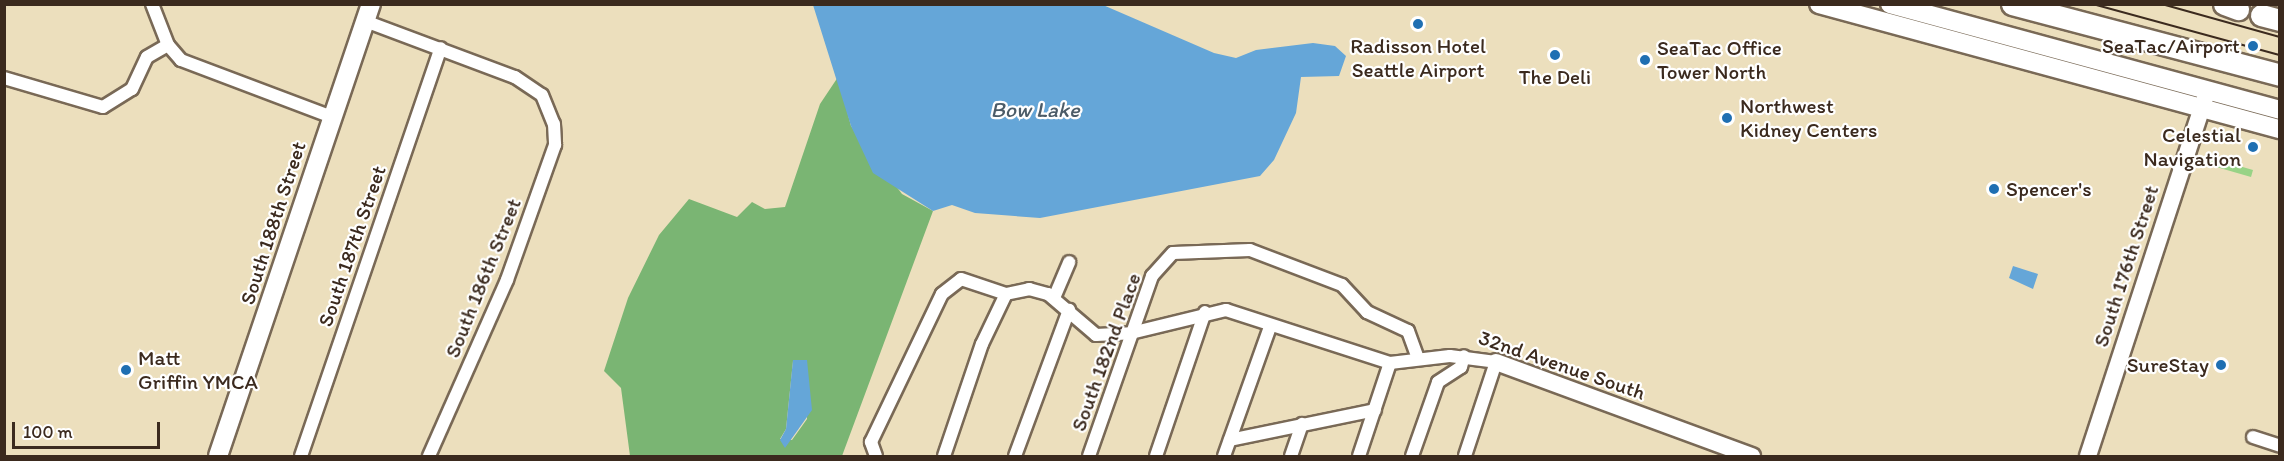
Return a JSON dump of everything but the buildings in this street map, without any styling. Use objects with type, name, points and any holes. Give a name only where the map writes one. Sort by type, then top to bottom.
[{"type":"highway","points":[[2019,6],[2280,75]]},
{"type":"main road","points":[[1820,4],[2280,129]]},
{"type":"main road","points":[[1890,4],[2019,41],[2280,110]]},
{"type":"main road","name":"South 188th Street","points":[[218,456],[368,13]]},
{"type":"main road","points":[[1955,22],[1990,42],[1992,50]]},
{"type":"main road","points":[[1992,50],[1998,42],[2019,41]]},
{"type":"street","points":[[152,4],[168,45],[181,60],[333,117]]},
{"type":"street","points":[[368,13],[441,48]]},
{"type":"street","points":[[4,78],[103,106],[132,89],[147,57],[168,45]]},
{"type":"street","name":"South 186th Street","points":[[429,456],[507,280],[555,145],[549,109],[542,95],[515,76],[441,48]]},
{"type":"street","name":"South 187th Street","points":[[301,456],[441,48]]},
{"type":"street","name":"South 176th Street","points":[[2088,456],[2207,90]]},
{"type":"street","name":"South 182nd Place","points":[[1089,456],[1131,333],[1161,261],[1173,253],[1251,250],[1342,285],[1367,312],[1408,331],[1418,358]]},
{"type":"street","points":[[1054,298],[1068,262]]},
{"type":"street","name":"32nd Avenue South","points":[[877,456],[871,442],[951,284],[970,279],[1006,294],[1029,289],[1054,298],[1096,335],[1131,333],[1206,312],[1226,310],[1270,327],[1390,363],[1418,358],[1464,356],[1496,362],[1752,456]]},
{"type":"street","points":[[944,456],[982,344],[1006,294]]},
{"type":"street","points":[[1015,456],[1069,310]]},
{"type":"street","points":[[1156,456],[1206,312]]},
{"type":"street","points":[[1224,456],[1270,327]]},
{"type":"street","points":[[1412,456],[1438,382],[1461,367],[1464,356]]},
{"type":"street","points":[[1465,456],[1496,362]]},
{"type":"street","points":[[1359,456],[1390,363]]},
{"type":"street","points":[[1230,440],[1375,410]]},
{"type":"street","points":[[1291,456],[1302,424]]},
{"type":"street","points":[[2253,437],[2280,446]]},
{"type":"green space","points":[[838,77],[851,126],[902,194],[933,211],[842,456],[630,456],[621,388],[604,371],[628,298],[659,235],[689,199],[737,217],[752,202],[765,209],[785,207],[820,104]],"holes":[[[807,360],[807,419],[792,440],[780,439],[786,429],[793,361]]]},
{"type":"green space","points":[[2208,157],[2253,170],[2251,177],[2206,164]]},
{"type":"water","name":"Bow Lake","points":[[813,5],[1103,5],[1214,53],[1236,58],[1256,50],[1313,43],[1335,46],[1346,56],[1339,76],[1301,77],[1296,113],[1274,160],[1260,176],[1040,218],[975,213],[952,205],[933,211],[873,173],[851,126]]},
{"type":"water","points":[[2013,266],[2038,274],[2033,289],[2009,278]]},
{"type":"water","points":[[793,360],[807,360],[812,410],[785,448],[780,440],[786,429]]},
{"type":"tram line","points":[[2093,4],[2280,55]]},
{"type":"tram line","points":[[2162,4],[2280,37]]},
{"type":"place","name":"Radisson Hotel Seattle Airport","points":[[1418,24]]},
{"type":"place","name":"SeaTac/Airport","points":[[2253,46]]},
{"type":"place","name":"The Deli","points":[[1555,55]]},
{"type":"place","name":"SeaTac Office Tower North","points":[[1645,60]]},
{"type":"place","name":"Northwest Kidney Centers","points":[[1727,118]]},
{"type":"place","name":"Celestial Navigation","points":[[2253,147]]},
{"type":"place","name":"Spencer's","points":[[1994,189]]},
{"type":"place","name":"SureStay","points":[[2221,365]]},
{"type":"place","name":"Matt Griffin YMCA","points":[[126,370]]}]
